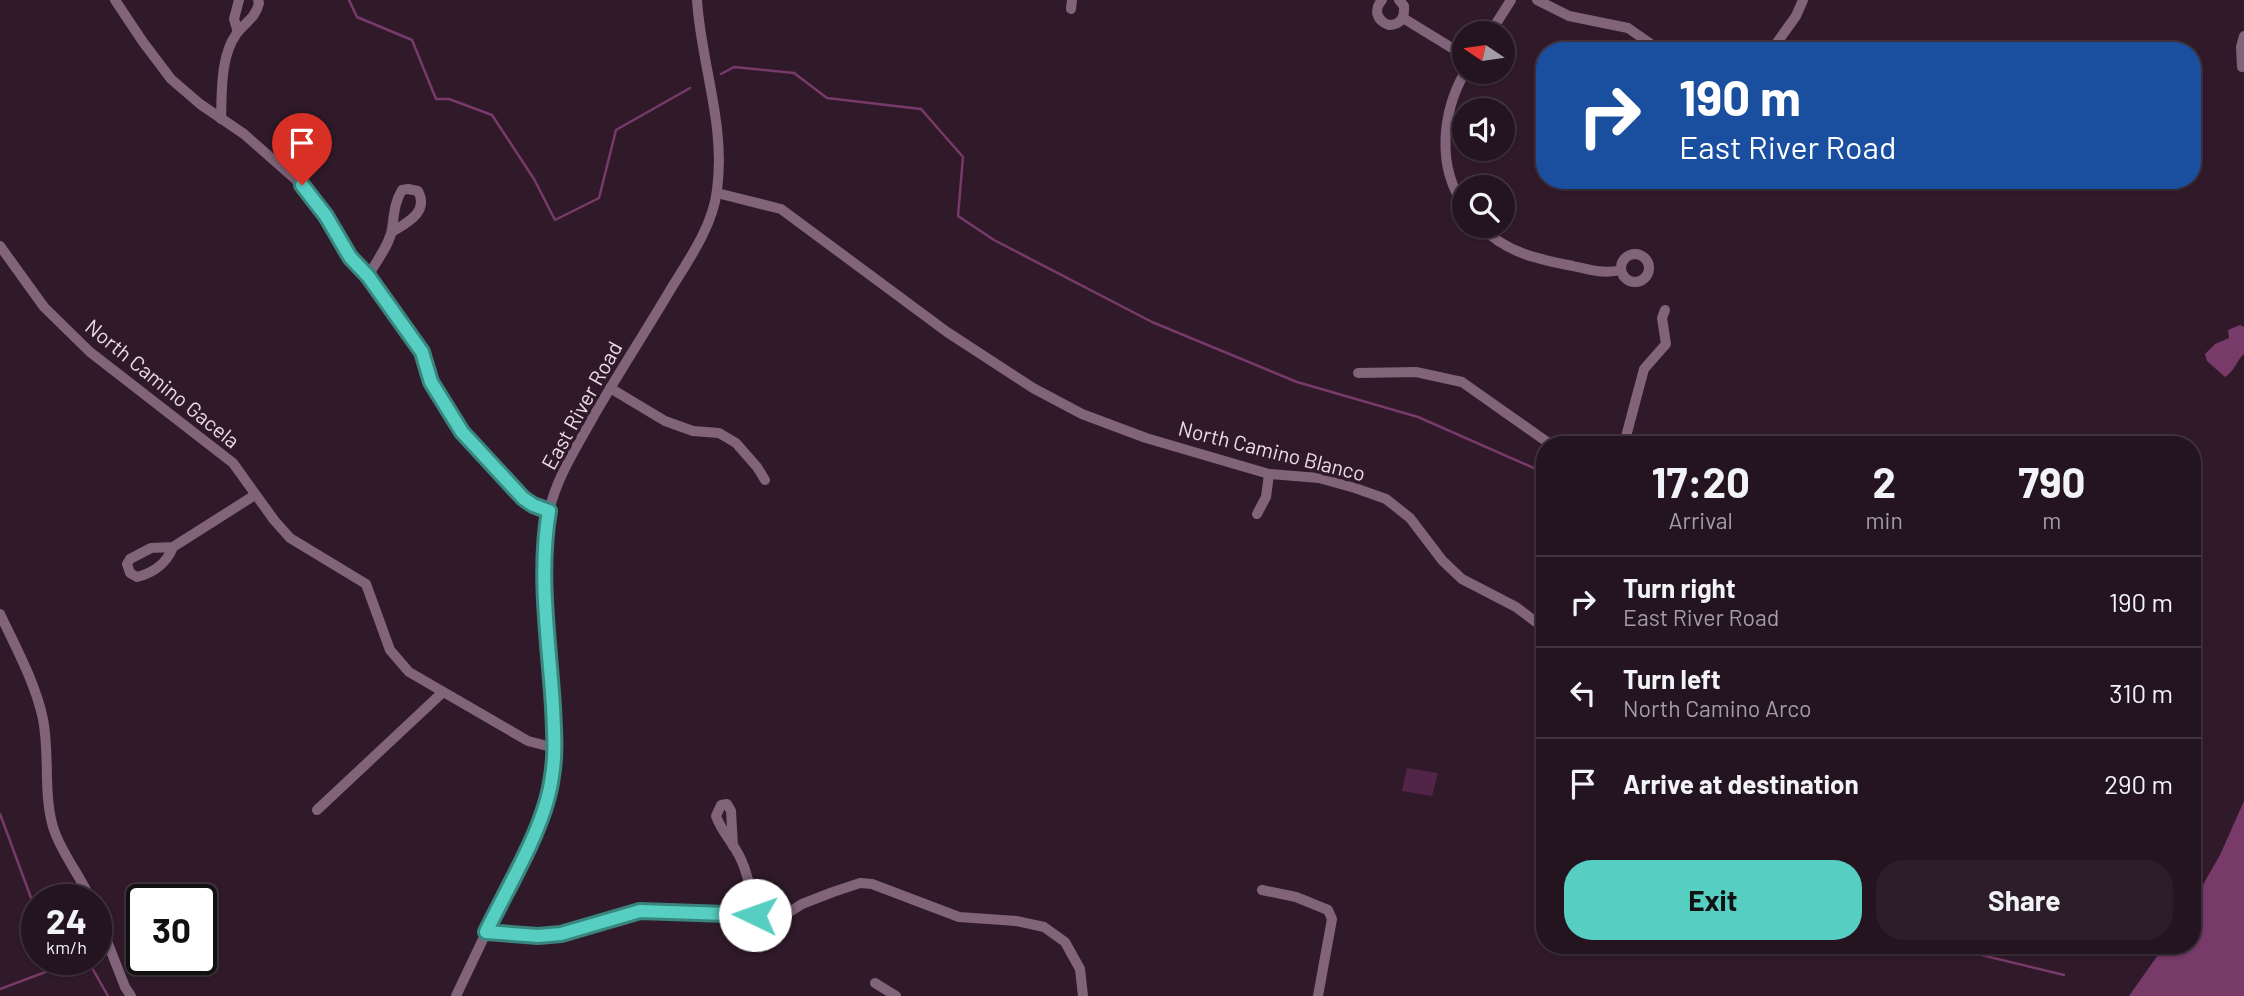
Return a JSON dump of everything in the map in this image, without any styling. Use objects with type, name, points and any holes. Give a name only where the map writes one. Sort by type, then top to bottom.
[{"type":"street","points":[[115,0],[172,79],[200,104],[243,134],[302,185],[326,216],[350,257],[368,276],[422,352],[431,382],[462,432],[523,498],[549,511]]},
{"type":"street","points":[[238,32],[234,19],[239,0]]},
{"type":"street","points":[[221,119],[223,74],[238,32],[256,13],[260,3],[258,0]]},
{"type":"street","name":"East River Road","points":[[456,996],[531,842],[548,795],[555,748],[544,597],[549,511],[568,461],[696,248],[717,193],[717,122],[697,0]]},
{"type":"street","points":[[1382,0],[1378,4],[1377,13],[1383,23],[1393,25],[1403,18]]},
{"type":"street","points":[[1399,0],[1404,6],[1403,18]]},
{"type":"street","points":[[1498,21],[1511,0]]},
{"type":"street","points":[[1537,0],[1569,16],[1629,28],[1648,42]]},
{"type":"street","points":[[1777,42],[1796,16],[1803,0]]},
{"type":"street","points":[[1403,18],[1452,48]]},
{"type":"street","points":[[2242,67],[2241,47],[2244,36]]},
{"type":"street","points":[[1452,182],[1445,138],[1451,99],[1459,84]]},
{"type":"street","name":"North Camino Blanco","points":[[717,193],[781,209],[949,334],[1033,388],[1083,414],[1146,438],[1269,474],[1319,478],[1386,499],[1410,517],[1442,560],[1462,579],[1516,607],[1536,622]]},
{"type":"street","points":[[368,276],[392,232]]},
{"type":"street","points":[[1494,238],[1529,257],[1607,273],[1621,270]]},
{"type":"street","name":"North Camino Gacela","points":[[0,246],[44,307],[90,352],[233,463],[290,538],[366,584],[390,650],[409,672],[528,741],[555,748]]},
{"type":"street","points":[[1626,436],[1644,369],[1666,344],[1662,318],[1665,310]]},
{"type":"street","points":[[1358,373],[1416,372],[1462,382],[1539,436]]},
{"type":"street","points":[[610,388],[665,421],[693,431],[719,433],[741,449],[765,480]]},
{"type":"street","points":[[1257,514],[1266,497],[1269,474]]},
{"type":"street","points":[[173,547],[255,495]]},
{"type":"street","points":[[0,614],[27,669],[43,719],[48,762],[48,796],[54,828],[82,884]]},
{"type":"street","points":[[317,810],[443,692]]},
{"type":"street","points":[[733,846],[747,874],[755,915]]},
{"type":"street","points":[[486,932],[538,936],[561,934],[640,911],[755,915],[788,913],[802,904],[833,892],[860,883],[872,884],[959,917],[1016,921],[1044,927],[1065,942],[1080,969],[1083,996]]},
{"type":"street","points":[[1262,890],[1296,897],[1328,910],[1332,919],[1318,996]]},
{"type":"street","points":[[112,954],[131,996]]},
{"type":"street","points":[[875,984],[896,996]]},
{"type":"shaded area","points":[[2240,325],[2244,327],[2244,354],[2225,377],[2207,361],[2205,354],[2215,344],[2229,338],[2228,330]]},
{"type":"shaded area","points":[[1407,768],[1438,773],[1432,796],[1402,791]]},
{"type":"shaded area","points":[[2244,801],[2244,996],[2129,996],[2159,954],[2201,954],[2201,888],[2220,855]]},
{"type":"waterway","points":[[349,0],[357,17],[412,40],[436,99],[449,99],[492,115],[534,179],[555,220],[599,198],[616,130],[690,88]]},
{"type":"waterway","points":[[721,74],[734,67],[794,73],[827,98],[921,109],[963,157],[958,216],[994,240],[1152,322],[1297,382],[1418,417],[1536,469]]},
{"type":"waterway","points":[[0,814],[26,884]]},
{"type":"waterway","points":[[1977,954],[2064,975]]},
{"type":"waterway","points":[[0,989],[37,975]]},
{"type":"waterway","points":[[96,975],[108,996]]},
{"type":"route","points":[[302,185],[326,216],[350,257],[368,276],[422,352],[431,382],[462,432],[523,498],[549,511],[544,597],[555,748],[552,778],[531,842],[486,932],[538,936],[561,934],[640,911],[755,915]]}]
